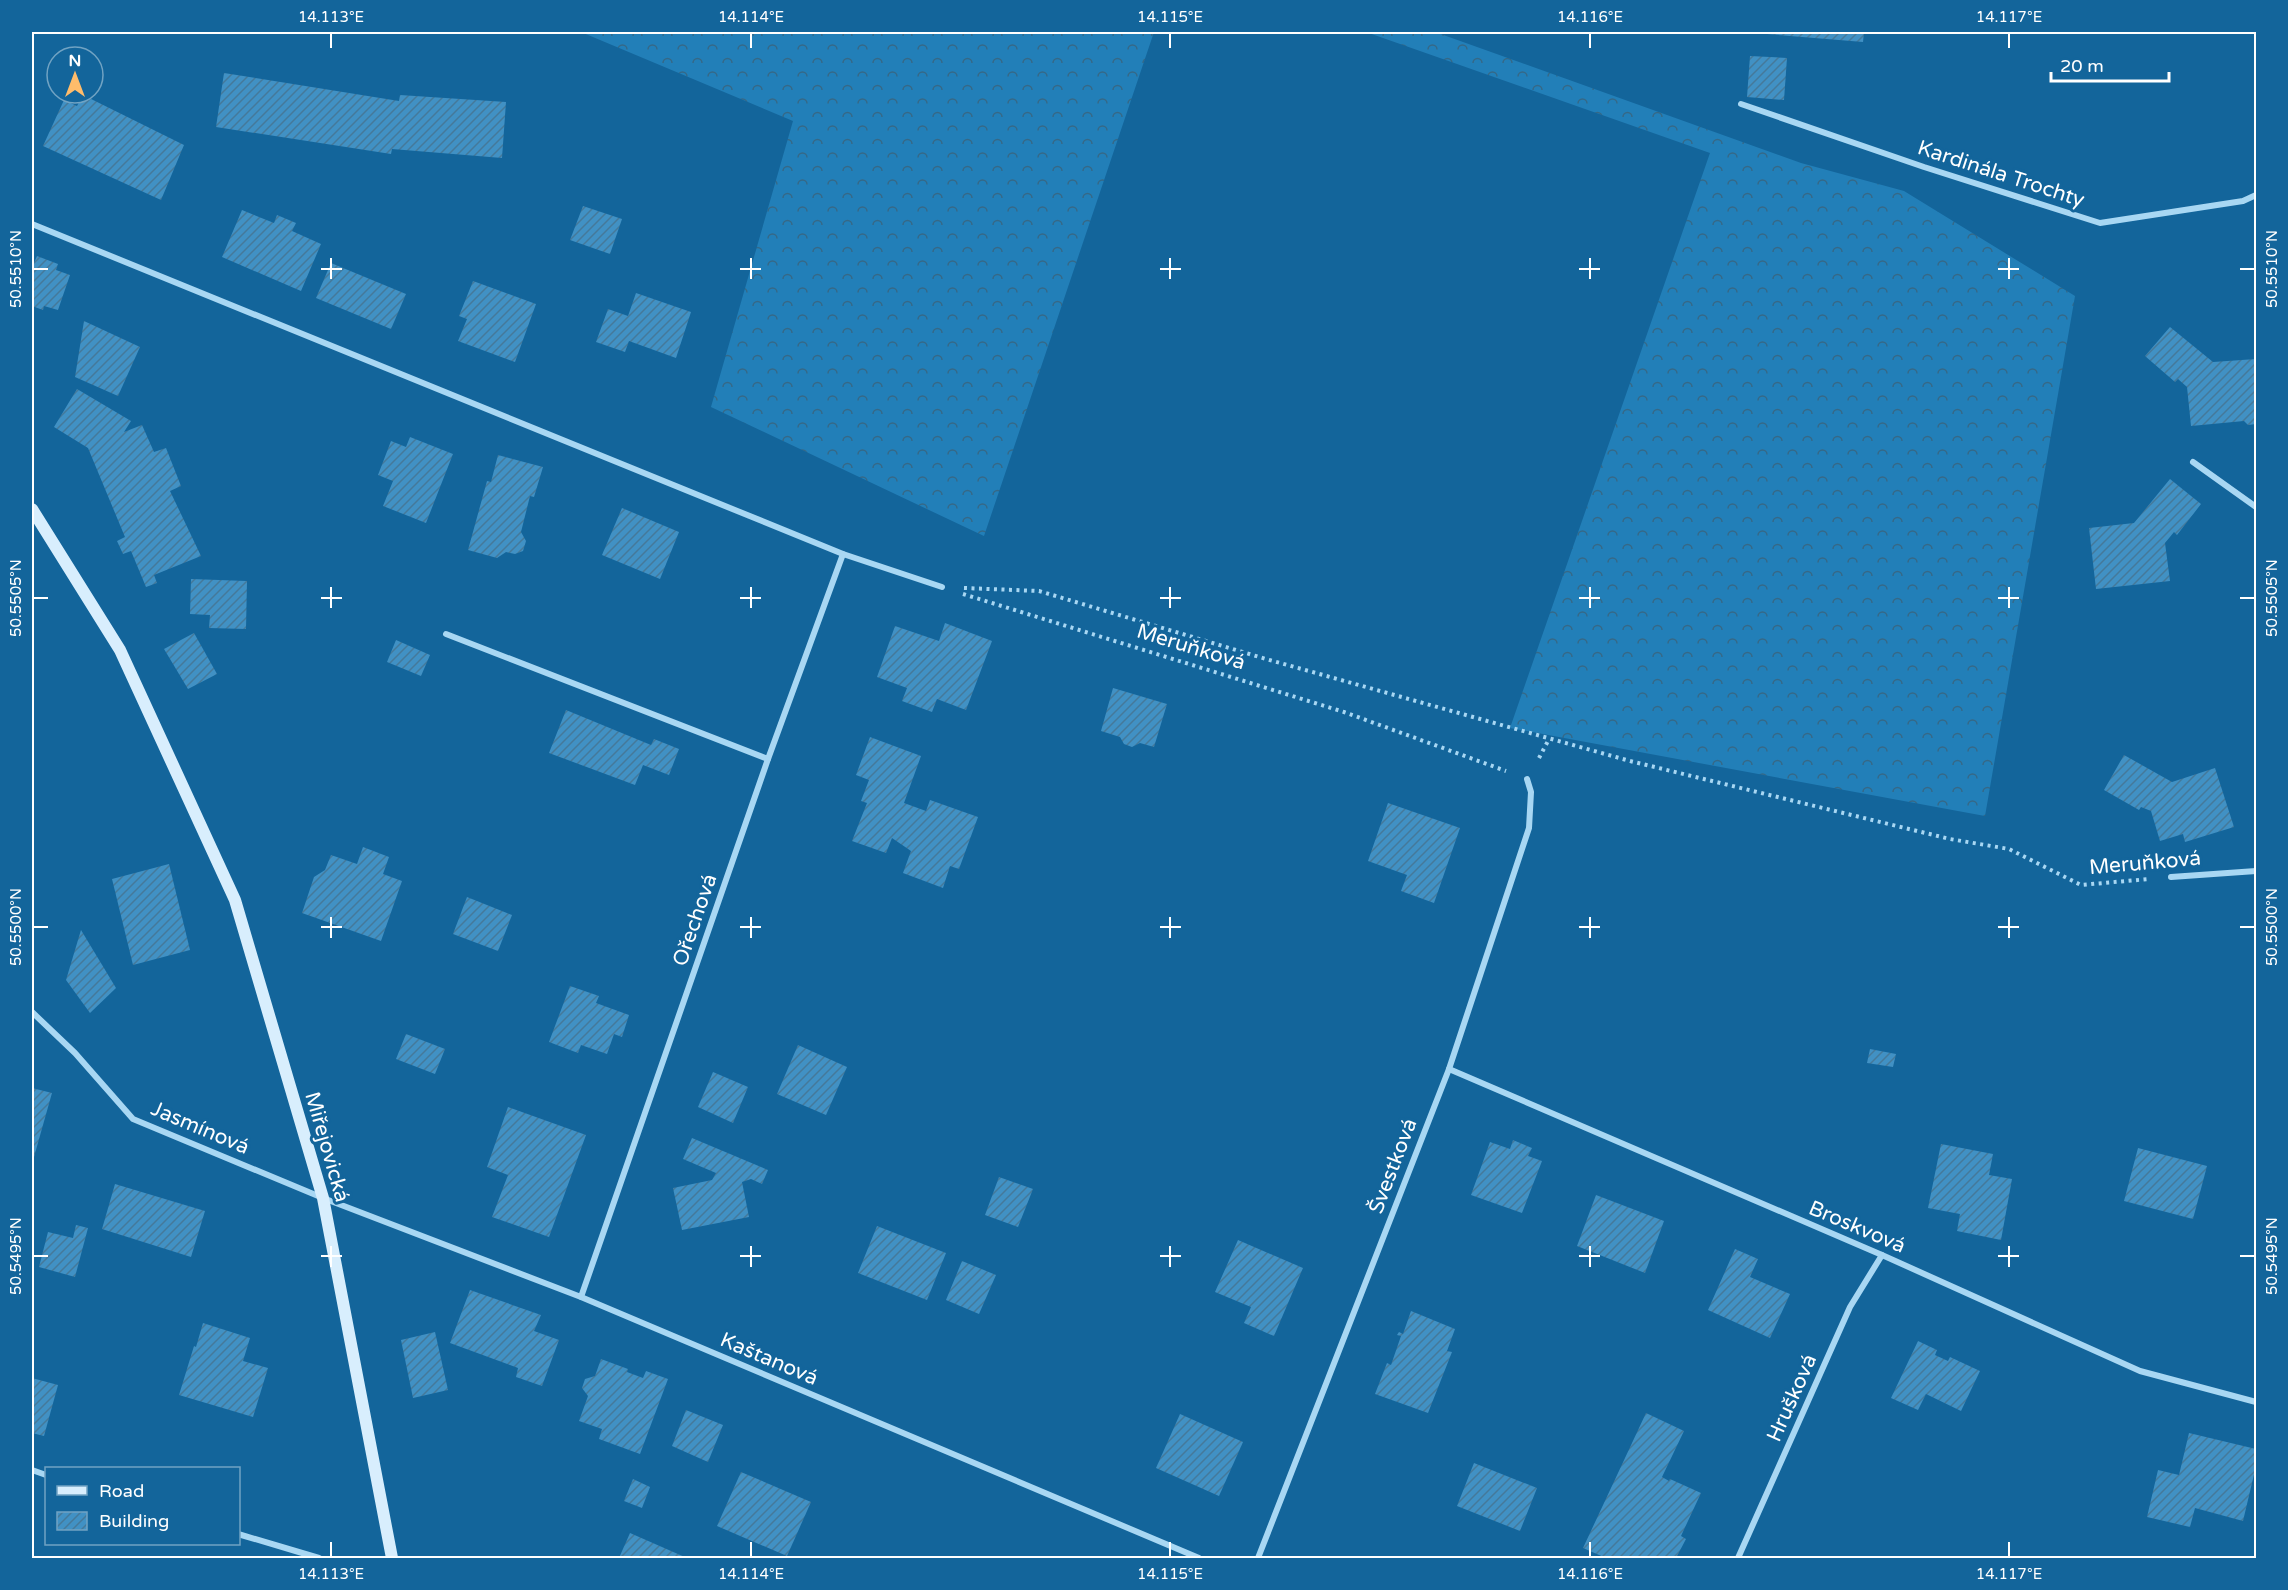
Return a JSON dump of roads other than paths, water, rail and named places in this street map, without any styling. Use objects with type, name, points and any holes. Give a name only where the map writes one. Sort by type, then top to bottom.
[{"type":"street","name":"Kardinála Trochty","points":[[1741,104],[1924,167],[2100,223],[2243,201],[2256,195]]},
{"type":"street","points":[[32,225],[843,554],[942,587]]},
{"type":"street","points":[[2193,462],[2256,507]]},
{"type":"street","name":"Miřejovická","points":[[32,509],[120,650],[235,900],[323,1198],[392,1558]]},
{"type":"street","name":"Ořechová","points":[[581,1297],[768,759],[843,554]]},
{"type":"street","points":[[446,634],[768,759]]},
{"type":"street","name":"Švestková","points":[[1258,1558],[1449,1069],[1529,828],[1531,792],[1527,779]]},
{"type":"street","name":"Meruňková","points":[[2171,877],[2256,870]]},
{"type":"street","name":"Jasmínová","points":[[32,1012],[75,1053],[134,1119],[323,1198]]},
{"type":"street","name":"Broskvová","points":[[1449,1069],[1882,1255],[2140,1371],[2256,1402]]},
{"type":"street","name":"Kaštanová","points":[[323,1198],[581,1297],[1199,1558]]},
{"type":"street","name":"Hrušková","points":[[1738,1558],[1850,1307],[1882,1255]]},
{"type":"street","points":[[240,1535],[319,1558]]}]
